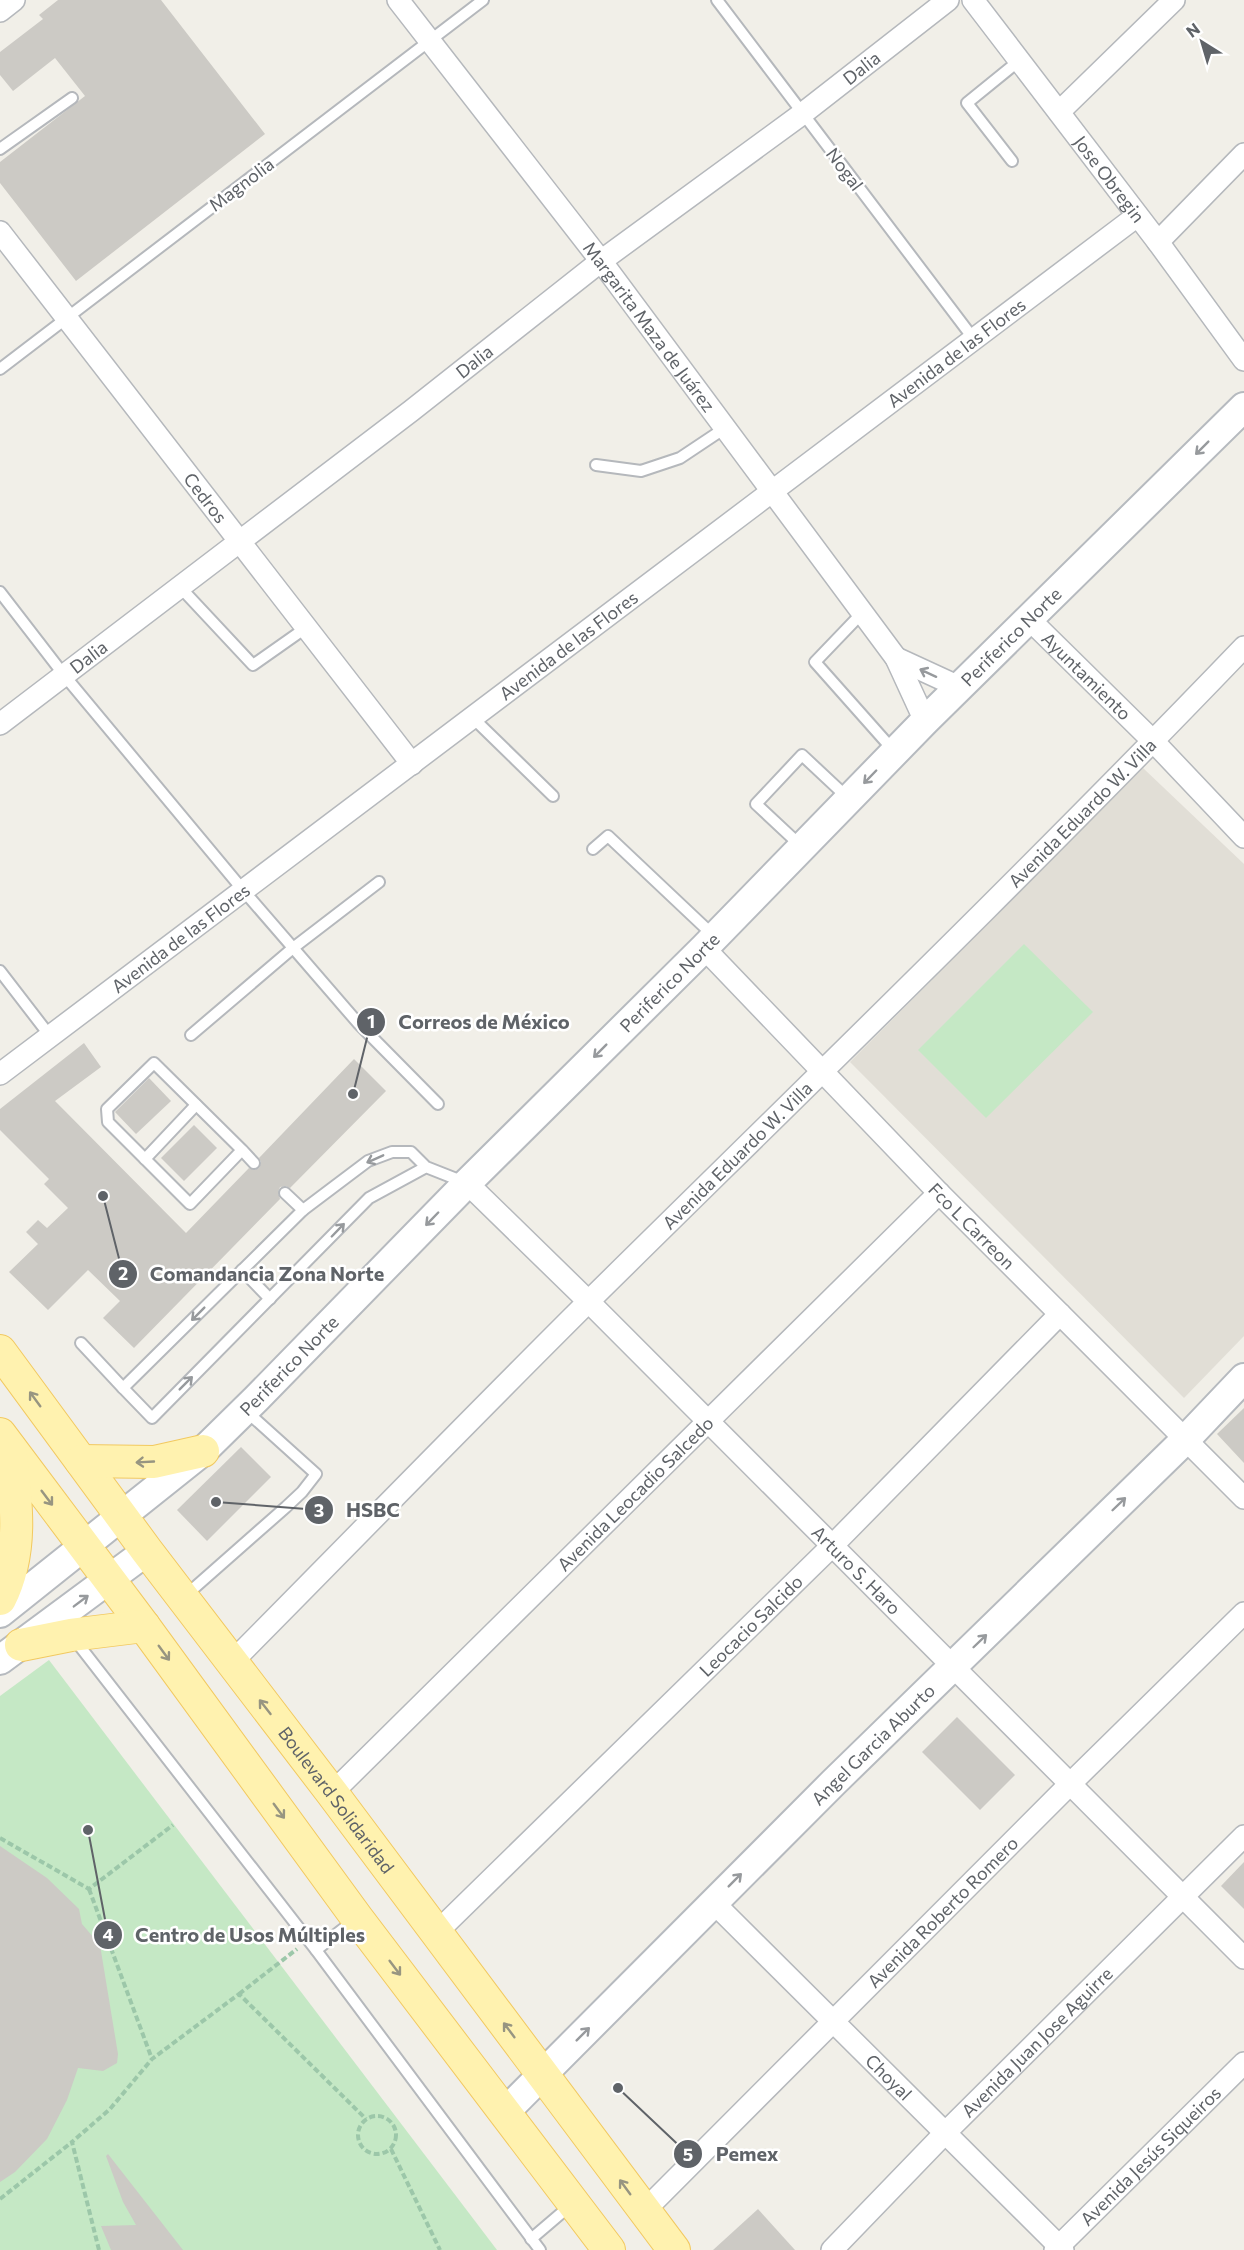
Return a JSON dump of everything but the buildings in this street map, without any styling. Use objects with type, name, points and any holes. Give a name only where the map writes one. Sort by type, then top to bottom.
[{"type":"main road","name":"Boulevard Solidaridad","points":[[0,1351],[182,1598],[332,1793],[674,2250]]},
{"type":"main road","points":[[10,1447],[60,1434]]},
{"type":"main road","points":[[10,1447],[357,1918],[609,2250]]},
{"type":"main road","points":[[0,1599],[8,1584],[16,1542],[17,1508],[10,1447]]},
{"type":"main road","points":[[81,1461],[154,1462],[203,1450]]},
{"type":"main road","points":[[10,1653],[71,1635],[144,1626]]},
{"type":"street","points":[[0,10],[14,0]]},
{"type":"street","name":"Margarita Maza de Juárez","points":[[398,0],[601,261],[896,658],[925,721]]},
{"type":"street","name":"Dalia","points":[[0,724],[420,404],[601,261],[802,114],[948,0]]},
{"type":"street","name":"Jose Obregin","points":[[973,0],[1158,242],[1244,360]]},
{"type":"street","points":[[1059,112],[1174,0]]},
{"type":"street","points":[[1158,242],[1244,154]]},
{"type":"street","name":"Avenida de las Flores","points":[[0,1074],[1137,216]]},
{"type":"street","name":"Cedros","points":[[0,232],[241,540],[412,764]]},
{"type":"street","name":"Periferico Norte","points":[[0,1613],[203,1450],[245,1410],[467,1183],[710,942],[894,752],[1244,407]]},
{"type":"street","name":"Ayuntamiento","points":[[1029,619],[1154,741],[1244,837]]},
{"type":"street","name":"Avenida Eduardo W. Villa","points":[[231,1663],[589,1302],[1154,741],[1244,647]]},
{"type":"street","name":"Margarita Maza de Juárez","points":[[896,658],[959,687]]},
{"type":"street","name":"Fco L Carreon","points":[[710,942],[823,1072],[939,1193],[1244,1498]]},
{"type":"street","name":"Arturo S. Haro","points":[[467,1183],[709,1421],[1244,1958]]},
{"type":"street","name":"Avenida Leocadio Salcedo","points":[[332,1793],[939,1193]]},
{"type":"street","name":"Leocacio Salcido","points":[[436,1933],[832,1545],[1060,1314]]},
{"type":"street","name":"Angel Garcia Aburto","points":[[505,2112],[713,1902],[1185,1439],[1244,1378]]},
{"type":"street","points":[[10,1653],[147,1551]]},
{"type":"street","name":"Avenida Roberto Romero","points":[[644,2212],[832,2021],[1244,1613]]},
{"type":"street","name":"Avenida Juan Jose Aguirre","points":[[832,2250],[945,2133],[1244,1836]]},
{"type":"street","name":"Choyal","points":[[713,1902],[1059,2249]]},
{"type":"street","name":"Avenida Jesús Siqueiros","points":[[1059,2249],[1244,2063]]},
{"type":"lane","name":"Magnolia","points":[[0,369],[483,0]]},
{"type":"lane","name":"Nogal","points":[[717,0],[973,338]]},
{"type":"lane","points":[[1012,161],[967,103],[1020,60]]},
{"type":"lane","points":[[2,145],[72,98]]},
{"type":"lane","points":[[596,465],[641,471],[680,458],[725,428]]},
{"type":"lane","points":[[180,587],[253,665],[307,627]]},
{"type":"lane","points":[[0,592],[64,675],[243,890],[358,1023],[438,1104]]},
{"type":"lane","points":[[862,613],[815,662],[894,752]]},
{"type":"lane","points":[[473,718],[553,796]]},
{"type":"lane","points":[[802,847],[756,804],[802,755],[849,799]]},
{"type":"lane","points":[[593,849],[608,836],[710,942]]},
{"type":"lane","points":[[191,1035],[293,948],[379,882]]},
{"type":"lane","points":[[0,971],[51,1036]]},
{"type":"lane","points":[[242,1150],[190,1204],[108,1122],[107,1109],[154,1063],[242,1150],[254,1163]]},
{"type":"lane","points":[[145,1159],[196,1105]]},
{"type":"lane","points":[[123,1388],[303,1210],[368,1161],[392,1152],[411,1152],[426,1167],[467,1183]]},
{"type":"lane","points":[[81,1343],[152,1418],[369,1198],[426,1167]]},
{"type":"lane","points":[[285,1193],[303,1210]]},
{"type":"lane","points":[[242,1270],[270,1299]]},
{"type":"lane","points":[[182,1598],[286,1508],[316,1474],[245,1410]]},
{"type":"lane","points":[[71,1635],[316,1950],[540,2250]]},
{"type":"lane","points":[[316,1950],[357,1918]]},
{"type":"lane","points":[[531,2239],[573,2204]]},
{"type":"path","points":[[89,1889],[173,1826]]},
{"type":"path","points":[[0,1838],[89,1889],[152,2059]]},
{"type":"path","points":[[0,2199],[110,2109],[152,2059],[308,1940]]},
{"type":"path","points":[[238,1994],[366,2119]]},
{"type":"path","points":[[372,2116],[384,2117],[394,2125],[397,2138],[391,2149],[379,2155],[362,2147],[357,2135],[366,2119],[372,2116]]},
{"type":"path","points":[[72,2142],[99,2250]]},
{"type":"path","points":[[391,2149],[440,2250]]},
{"type":"shaded area","points":[[1143,768],[1244,864],[1244,1336],[1184,1398],[850,1062]]},
{"type":"green space","points":[[1024,944],[1093,1012],[986,1118],[918,1050]]},
{"type":"green space","points":[[49,1660],[497,2250],[0,2250],[0,1696]]},
{"type":"place","name":"Correos de México","points":[[353,1094]]},
{"type":"place","name":"Comandancia Zona Norte","points":[[103,1196]]},
{"type":"place","name":"HSBC","points":[[216,1502]]},
{"type":"place","name":"Centro de Usos Múltiples","points":[[88,1830]]},
{"type":"place","name":"Pemex","points":[[618,2088]]}]
